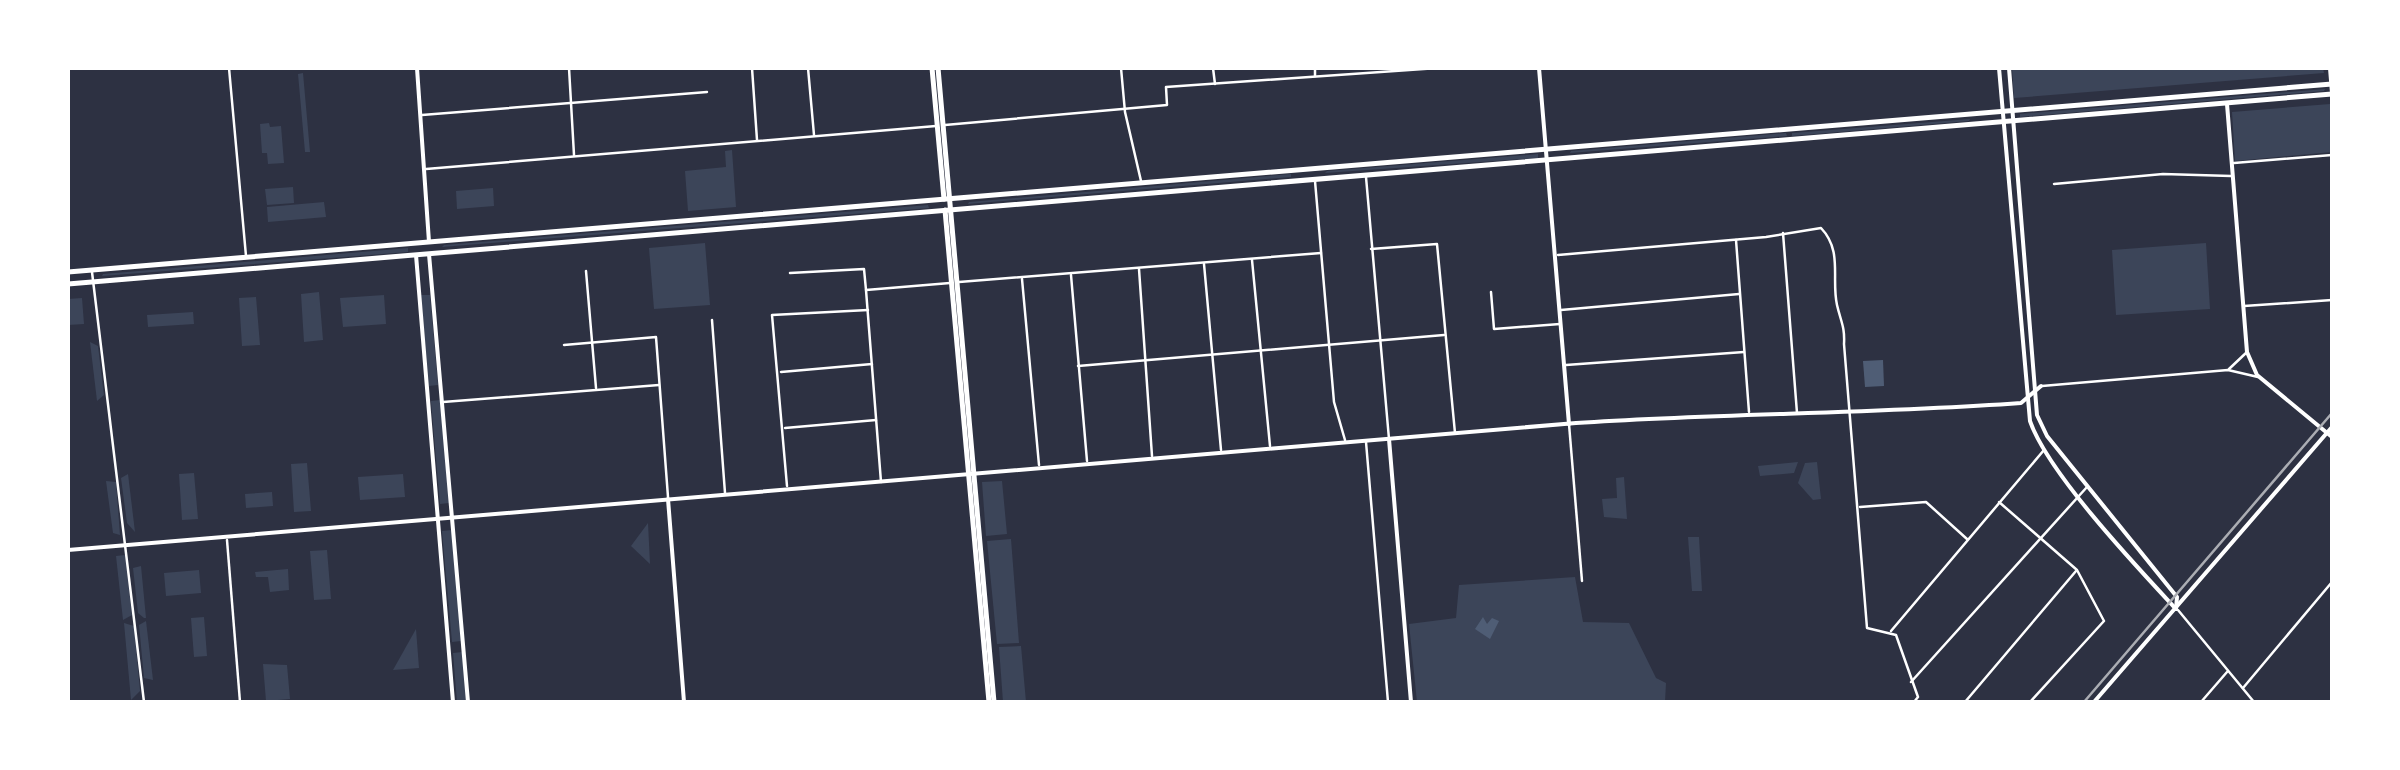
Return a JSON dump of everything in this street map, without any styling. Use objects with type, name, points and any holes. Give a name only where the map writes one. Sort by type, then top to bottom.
[{"type":"main road","points":[[418,68],[429,254],[468,702]]},
{"type":"main road","points":[[935,68],[937,126],[992,702]]},
{"type":"main road","points":[[1539,68],[1569,424]]},
{"type":"main road","points":[[2000,68],[2025,402],[2033,429],[2078,494],[2176,609]]},
{"type":"main road","points":[[2008,68],[2036,408],[2046,436],[2174,593],[2176,609]]},
{"type":"main road","points":[[68,284],[2332,94],[2330,68]]},
{"type":"main road","points":[[68,272],[2332,84]]},
{"type":"main road","points":[[2227,104],[2246,352],[2262,379],[2330,435]]},
{"type":"main road","points":[[1972,113],[1974,124]]},
{"type":"main road","points":[[1567,148],[1568,158]]},
{"type":"main road","points":[[1314,168],[1315,180]]},
{"type":"main road","points":[[429,242],[416,256],[454,702]]},
{"type":"main road","points":[[2015,257],[2024,256]]},
{"type":"main road","points":[[2022,334],[2030,333]]},
{"type":"main road","points":[[2026,384],[2037,388]]},
{"type":"main road","points":[[2025,402],[2037,388]]},
{"type":"main road","points":[[426,392],[440,391]]},
{"type":"main road","points":[[68,550],[1569,424],[1749,412],[1850,414],[2025,402],[2036,408]]},
{"type":"main road","points":[[2094,702],[2330,435],[2332,427]]},
{"type":"main road","points":[[1389,439],[1411,702]]},
{"type":"main road","points":[[668,499],[684,702]]},
{"type":"main road","points":[[2104,524],[2112,516]]},
{"type":"main road","points":[[2174,593],[2190,593]]},
{"type":"street","points":[[229,68],[246,258]]},
{"type":"street","points":[[568,68],[574,156]]},
{"type":"street","points":[[752,68],[757,141]]},
{"type":"street","points":[[808,68],[814,136]]},
{"type":"street","points":[[1122,68],[1125,112],[1141,182]]},
{"type":"street","points":[[1213,68],[1214,84]]},
{"type":"street","points":[[1315,68],[1315,78]]},
{"type":"street","points":[[424,169],[1125,112],[1167,105],[1166,87],[1438,68]]},
{"type":"street","points":[[421,115],[707,92]]},
{"type":"street","points":[[2232,163],[2332,155]]},
{"type":"street","points":[[2054,184],[2163,174],[2233,176]]},
{"type":"street","points":[[1366,175],[1389,439]]},
{"type":"street","points":[[1315,180],[1335,410],[1346,442]]},
{"type":"street","points":[[1555,256],[1736,240],[1821,228],[1831,239],[1839,276],[1836,293],[1846,327],[1867,628],[1890,632]]},
{"type":"street","points":[[1783,232],[1798,413]]},
{"type":"street","points":[[1736,240],[1749,412]]},
{"type":"street","points":[[1370,249],[1437,244],[1455,433]]},
{"type":"street","points":[[866,290],[1321,253]]},
{"type":"street","points":[[1252,258],[1264,351],[1270,449]]},
{"type":"street","points":[[1204,262],[1221,453]]},
{"type":"street","points":[[1139,268],[1152,458]]},
{"type":"street","points":[[790,274],[864,269],[881,482]]},
{"type":"street","points":[[92,270],[144,702]]},
{"type":"street","points":[[586,271],[596,390]]},
{"type":"street","points":[[1070,273],[1087,464]]},
{"type":"street","points":[[1022,277],[1039,468]]},
{"type":"street","points":[[1491,292],[1494,329],[1561,324]]},
{"type":"street","points":[[1560,310],[1739,294]]},
{"type":"street","points":[[2243,306],[2332,300]]},
{"type":"street","points":[[788,489],[772,315],[868,310]]},
{"type":"street","points":[[712,320],[726,494]]},
{"type":"street","points":[[1078,366],[1444,335]]},
{"type":"street","points":[[564,345],[656,336],[668,499]]},
{"type":"street","points":[[1564,365],[1744,352]]},
{"type":"street","points":[[2037,388],[2222,370],[2237,366],[2246,352]]},
{"type":"street","points":[[780,372],[872,364]]},
{"type":"street","points":[[2222,370],[2262,379]]},
{"type":"street","points":[[441,402],[660,385]]},
{"type":"street","points":[[783,428],[876,420]]},
{"type":"street","points":[[1569,424],[1582,581]]},
{"type":"street","points":[[1366,441],[1388,702]]},
{"type":"street","points":[[1890,632],[2045,449]]},
{"type":"street","points":[[1910,682],[2088,486]]},
{"type":"street","points":[[1858,506],[1926,502],[1967,540]]},
{"type":"street","points":[[1999,502],[2076,570],[2104,621],[2030,702]]},
{"type":"street","points":[[227,536],[240,702]]},
{"type":"street","points":[[1965,702],[2076,570]]},
{"type":"street","points":[[2243,688],[2332,582]]},
{"type":"street","points":[[2176,609],[2254,702]]},
{"type":"street","points":[[1890,632],[1918,696],[1914,702]]},
{"type":"street","points":[[2201,702],[2228,671]]},
{"type":"shaded area","points":[[2012,68],[2323,68],[2324,73],[2014,98]]},
{"type":"shaded area","points":[[303,73],[310,152],[305,152],[298,74]]},
{"type":"shaded area","points":[[2324,91],[2020,117],[2020,114]]},
{"type":"shaded area","points":[[2330,104],[2332,152],[2235,161],[2232,112]]},
{"type":"shaded area","points":[[1969,121],[1792,136],[1792,133]]},
{"type":"shaded area","points":[[269,123],[270,127],[281,126],[284,163],[268,164],[267,153],[262,153],[260,124]]},
{"type":"shaded area","points":[[1786,133],[1787,136],[1570,153],[1571,151]]},
{"type":"shaded area","points":[[732,150],[736,207],[688,211],[685,171],[726,167],[725,151]]},
{"type":"shaded area","points":[[1538,154],[1538,158],[1325,173],[1327,171]]},
{"type":"shaded area","points":[[1291,177],[968,204],[969,202]]},
{"type":"shaded area","points":[[293,187],[294,203],[267,205],[265,189]]},
{"type":"shaded area","points":[[493,188],[494,206],[457,209],[456,191]]},
{"type":"shaded area","points":[[324,202],[326,217],[268,222],[267,207]]},
{"type":"shaded area","points":[[928,205],[929,208],[442,247],[444,245]]},
{"type":"shaded area","points":[[705,243],[710,305],[654,309],[649,248]]},
{"type":"shaded area","points":[[2206,243],[2210,309],[2116,315],[2112,250]]},
{"type":"shaded area","points":[[408,248],[408,252],[102,276],[103,274]]},
{"type":"shaded area","points":[[319,292],[323,340],[304,342],[301,294]]},
{"type":"shaded area","points":[[384,295],[386,324],[343,327],[340,298]]},
{"type":"shaded area","points":[[421,295],[430,295],[438,385],[429,386]]},
{"type":"shaded area","points":[[256,297],[260,345],[242,346],[239,298]]},
{"type":"shaded area","points":[[82,298],[84,324],[68,325],[68,299]]},
{"type":"shaded area","points":[[193,312],[194,324],[148,327],[147,315]]},
{"type":"shaded area","points":[[90,342],[98,346],[104,395],[97,401]]},
{"type":"shaded area","points":[[1883,360],[1884,386],[1865,387],[1863,361]]},
{"type":"shaded area","points":[[440,400],[449,503],[440,504],[431,401]]},
{"type":"shaded area","points":[[1798,462],[1794,473],[1760,476],[1758,466]]},
{"type":"shaded area","points":[[1817,462],[1821,499],[1813,500],[1798,483],[1805,463]]},
{"type":"shaded area","points":[[307,463],[311,511],[294,512],[291,464]]},
{"type":"shaded area","points":[[194,473],[198,519],[182,520],[179,474]]},
{"type":"shaded area","points":[[128,474],[135,532],[127,523],[121,478]]},
{"type":"shaded area","points":[[403,474],[405,497],[360,500],[358,477]]},
{"type":"shaded area","points":[[1624,477],[1627,519],[1604,517],[1602,499],[1617,498],[1616,478]]},
{"type":"shaded area","points":[[106,481],[116,482],[120,535],[113,533]]},
{"type":"shaded area","points":[[1002,481],[1007,534],[986,536],[982,482]]},
{"type":"shaded area","points":[[272,492],[273,506],[246,508],[245,494]]},
{"type":"shaded area","points":[[648,523],[650,564],[631,546]]},
{"type":"shaded area","points":[[452,530],[461,641],[452,642],[442,531]]},
{"type":"shaded area","points":[[1688,537],[1699,537],[1702,591],[1692,591]]},
{"type":"shaded area","points":[[1011,539],[1019,643],[997,644],[987,541]]},
{"type":"shaded area","points":[[327,550],[331,599],[314,600],[310,551]]},
{"type":"shaded area","points":[[125,555],[132,615],[123,620],[116,556]]},
{"type":"shaded area","points":[[141,566],[146,618],[138,613],[133,568]]},
{"type":"shaded area","points":[[288,569],[289,590],[270,592],[268,577],[256,577],[255,572]]},
{"type":"shaded area","points":[[199,570],[201,593],[166,596],[164,573]]},
{"type":"shaded area","points":[[1575,577],[1583,622],[1629,623],[1656,678],[1666,683],[1665,702],[1417,702],[1409,624],[1456,618],[1459,585]]},
{"type":"shaded area","points":[[204,617],[207,656],[194,657],[191,618]]},
{"type":"shaded area","points":[[1483,617],[1487,624],[1492,618],[1499,621],[1490,639],[1475,629]]},
{"type":"shaded area","points":[[146,621],[153,680],[144,678],[139,625]]},
{"type":"shaded area","points":[[124,623],[134,626],[140,691],[131,700]]},
{"type":"shaded area","points":[[416,629],[419,668],[393,670]]},
{"type":"shaded area","points":[[1021,646],[1026,702],[1003,702],[999,647]]},
{"type":"shaded area","points":[[462,652],[466,702],[457,702],[453,653]]},
{"type":"shaded area","points":[[263,664],[287,665],[290,699],[266,701]]},
{"type":"tram line","points":[[2084,702],[2332,413]]}]
